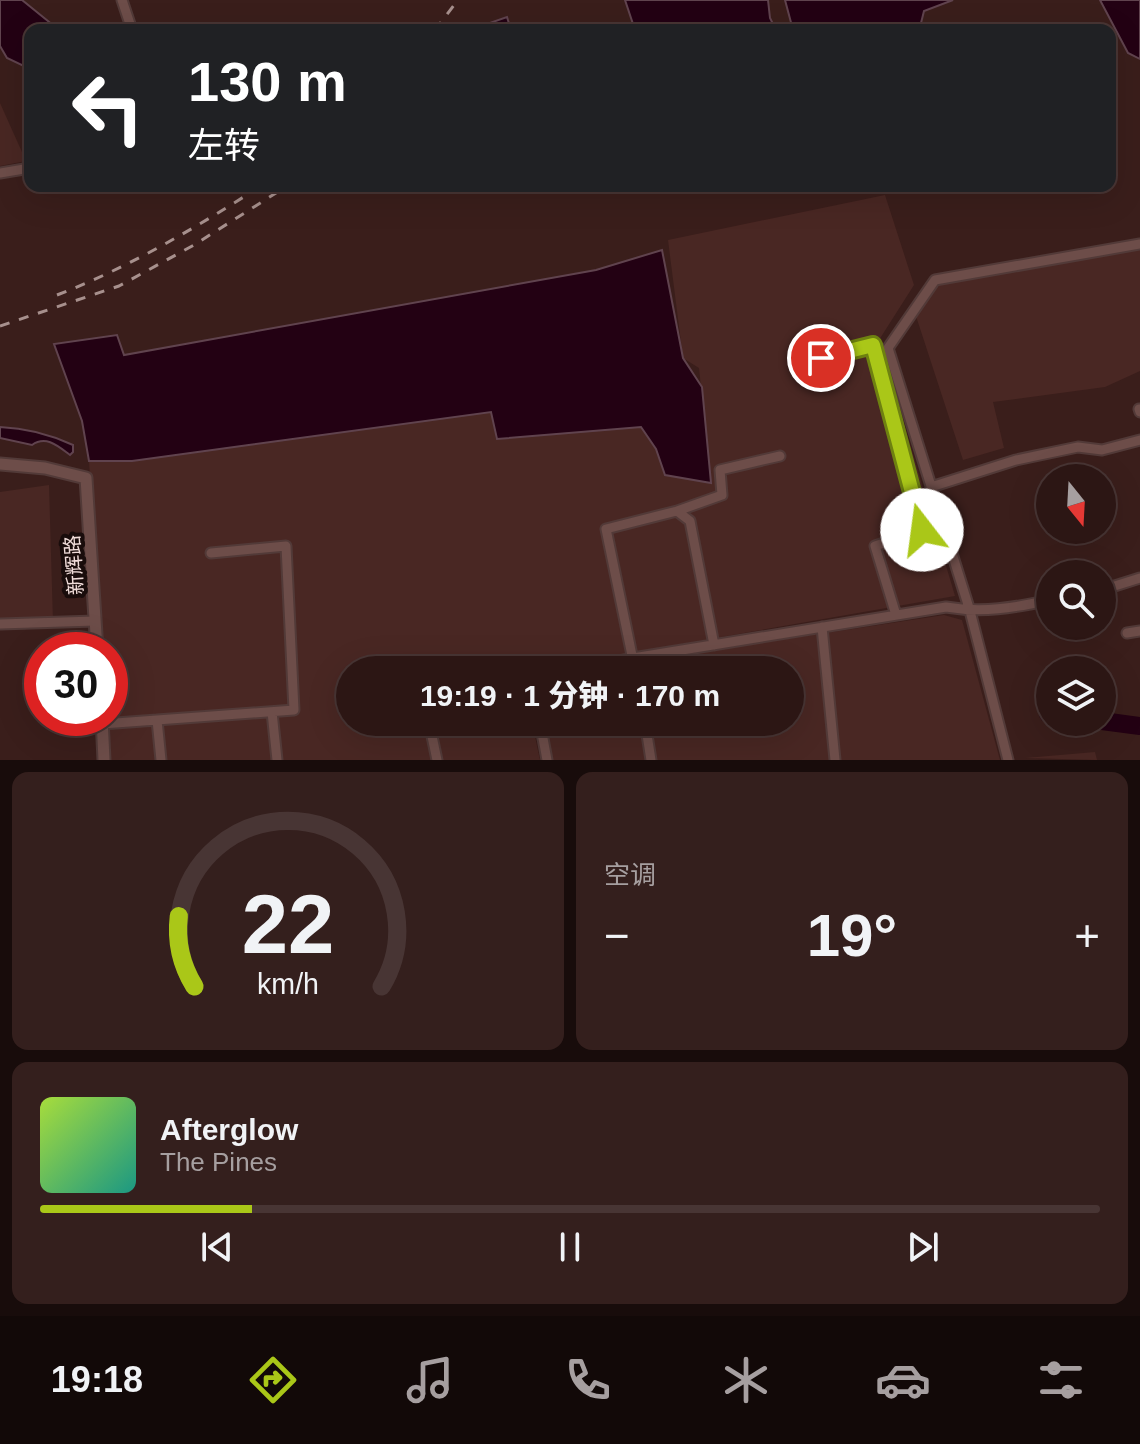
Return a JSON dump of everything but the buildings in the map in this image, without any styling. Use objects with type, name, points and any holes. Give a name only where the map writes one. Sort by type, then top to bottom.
[{"type":"street","points":[[122,0],[130,24]]},
{"type":"street","points":[[0,173],[24,169]]},
{"type":"street","points":[[1008,760],[970,611],[888,348],[935,280],[1140,244]]},
{"type":"street","points":[[795,364],[873,345],[922,530],[875,546],[896,615]]},
{"type":"street","points":[[931,487],[1016,460],[1078,447],[1102,450],[1140,440]]},
{"type":"street","points":[[633,656],[606,529],[677,511],[722,495],[720,470],[780,456]]},
{"type":"street","name":"新辉路","points":[[0,464],[45,468],[86,478],[96,632]]},
{"type":"street","points":[[677,511],[690,521],[714,645]]},
{"type":"street","points":[[128,721],[294,710],[286,546],[211,553]]},
{"type":"street","points":[[1116,586],[1140,578]]},
{"type":"street","points":[[645,656],[946,607],[970,611],[1003,610],[1036,603]]},
{"type":"street","points":[[0,624],[95,621]]},
{"type":"street","points":[[822,627],[835,760]]},
{"type":"street","points":[[1127,633],[1140,631]]},
{"type":"street","points":[[272,712],[277,760]]},
{"type":"street","points":[[157,720],[161,760]]},
{"type":"street","points":[[103,736],[104,760]]},
{"type":"street","points":[[432,736],[437,760]]},
{"type":"street","points":[[543,736],[547,760]]},
{"type":"street","points":[[647,736],[651,760]]},
{"type":"shaded area","points":[[0,0],[22,0],[52,24],[24,24],[24,66],[7,58],[0,46]]},
{"type":"shaded area","points":[[625,0],[768,0],[773,24],[633,24]]},
{"type":"shaded area","points":[[785,0],[953,0],[924,11],[921,24],[791,24]]},
{"type":"shaded area","points":[[1100,0],[1140,0],[1140,59],[1128,53],[1116,30],[1116,24],[1113,24]]},
{"type":"shaded area","points":[[507,17],[509,24],[487,24]]},
{"type":"shaded area","points":[[0,103],[24,161],[0,166]]},
{"type":"shaded area","points":[[885,195],[914,285],[879,340],[955,596],[613,656],[336,656],[336,736],[535,736],[540,760],[111,760],[109,736],[128,736],[128,632],[102,632],[89,462],[132,461],[491,412],[496,439],[641,427],[656,449],[665,475],[711,483],[699,368],[683,358],[668,240]]},
{"type":"shaded area","points":[[1140,245],[1140,371],[1105,387],[993,402],[1004,448],[963,460],[914,310],[935,280]]},
{"type":"shaded area","points":[[662,250],[683,358],[702,387],[711,483],[665,475],[656,449],[641,427],[497,439],[491,412],[132,461],[89,461],[82,421],[54,344],[117,335],[124,355],[596,270]]},
{"type":"shaded area","points":[[0,427],[29,430],[55,438],[73,445],[73,452],[70,455],[47,441],[32,445],[0,438]]},
{"type":"shaded area","points":[[49,485],[53,622],[0,622],[0,492]]},
{"type":"shaded area","points":[[944,615],[962,620],[1000,760],[547,760],[543,736],[804,736],[804,656],[676,656]]},
{"type":"shaded area","points":[[1095,752],[1097,760],[1025,758]]},
{"type":"waterway","points":[[1116,723],[1140,726]]},
{"type":"railway","points":[[440,24],[458,0]]},
{"type":"railway","points":[[57,295],[162,246],[252,192]]},
{"type":"railway","points":[[0,326],[119,286],[194,245],[278,192]]},
{"type":"route","points":[[821,358],[873,345],[922,530]]}]
